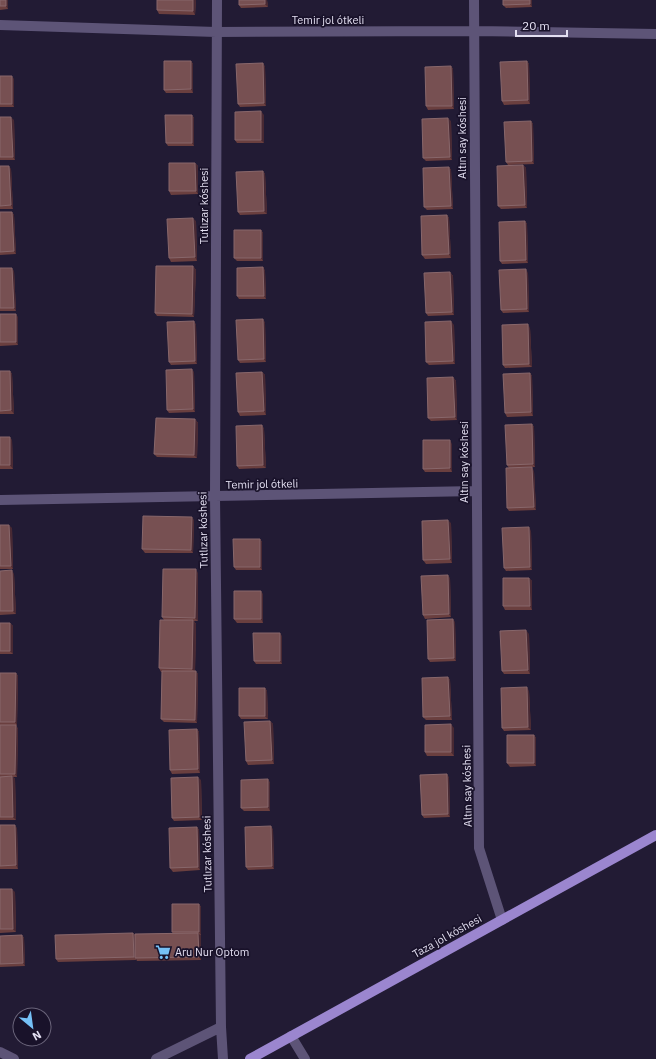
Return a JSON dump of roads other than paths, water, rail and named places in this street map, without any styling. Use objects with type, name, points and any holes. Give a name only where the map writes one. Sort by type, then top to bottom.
[{"type":"main road","name":"Taza jol kóshesi","points":[[250,1059],[656,835]]},
{"type":"street","name":"Tutlızar kóshesi","points":[[217,0],[215,496],[221,1027],[223,1059]]},
{"type":"street","name":"Altın say kóshesi","points":[[474,0],[479,848],[502,920]]},
{"type":"street","name":"Temir jol ótkeli","points":[[0,25],[216,32],[474,31],[656,34]]},
{"type":"street","name":"Temir jol ótkeli","points":[[0,500],[476,491]]},
{"type":"street","points":[[156,1059],[221,1027]]},
{"type":"street","points":[[291,1036],[304,1059]]},
{"type":"street","points":[[0,1052],[14,1059]]},
{"type":"place","name":"Aru Nur Optom","points":[[163,952]]}]
